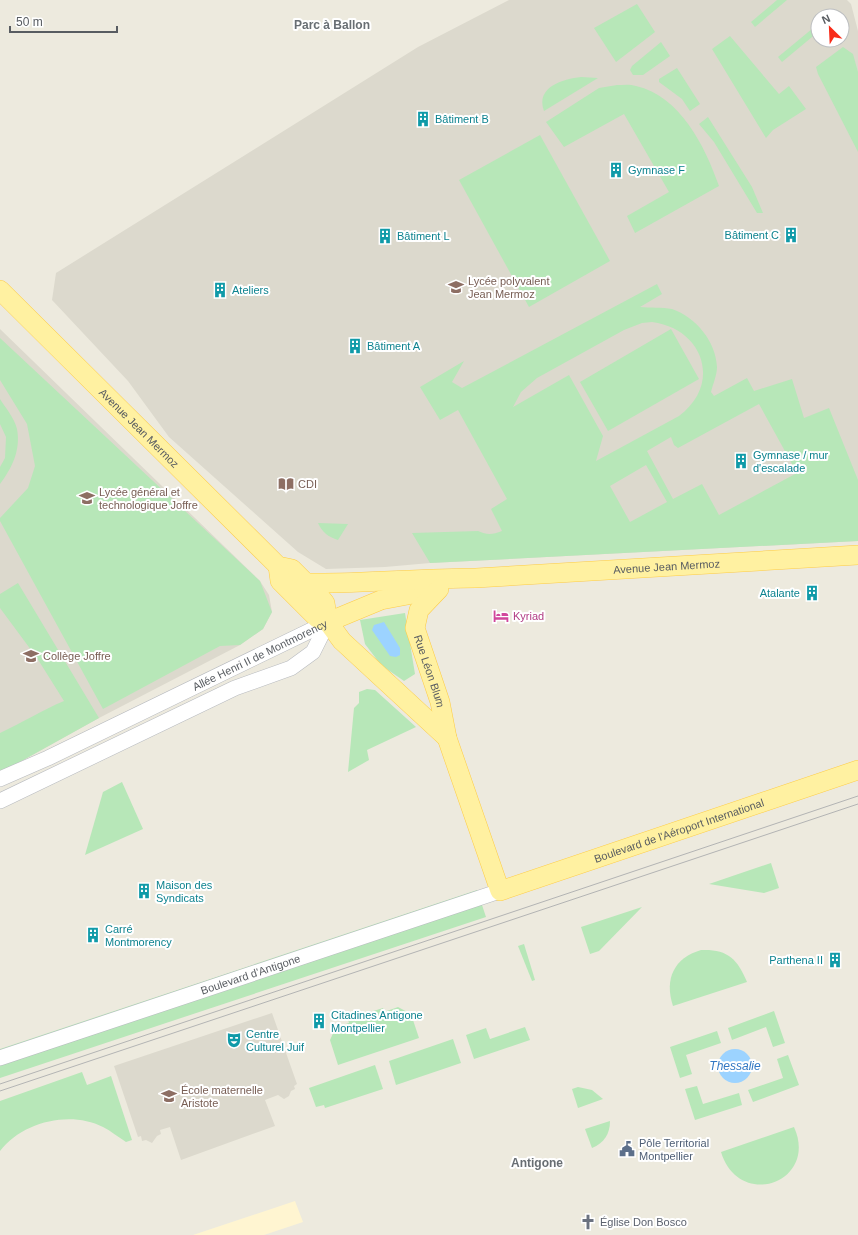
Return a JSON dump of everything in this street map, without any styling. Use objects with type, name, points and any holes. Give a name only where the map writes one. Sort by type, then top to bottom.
[{"type":"main road","name":"Avenue Jean Mermoz","points":[[0,290],[278,566],[292,569],[306,583],[325,604],[328,622]]},
{"type":"main road","name":"Avenue Jean Mermoz","points":[[306,583],[353,583],[443,578],[476,578],[858,555]]},
{"type":"main road","name":"Avenue Jean Mermoz","points":[[278,566],[280,581],[317,618],[328,622],[381,600],[439,589],[476,578]]},
{"type":"main road","name":"Rue Léon Blum","points":[[439,589],[419,610],[415,628],[440,702],[446,738],[500,891]]},
{"type":"main road","name":"Rue Léon Blum","points":[[328,622],[342,641],[446,738]]},
{"type":"main road","name":"Boulevard de l'Aéroport International","points":[[500,891],[858,770]]},
{"type":"street","name":"Allée Henri II de Montmorency","points":[[0,779],[48,758],[328,622]]},
{"type":"street","name":"Allée Henri II de Montmorency","points":[[0,801],[235,688],[291,668],[313,652],[328,622]]},
{"type":"street","points":[[280,646],[291,668]]},
{"type":"street","name":"Boulevard d'Antigone","points":[[0,1058],[500,891]]},
{"type":"shaded area","name":"Lycée polyvalent Jean Mermoz","points":[[509,0],[847,0],[851,4],[858,31],[858,541],[326,569],[298,552],[169,437],[128,381],[52,300],[56,273],[418,47]]},
{"type":"shaded area","name":"Lycée général et technologique Joffre","points":[[0,329],[260,581],[269,595],[272,612],[263,629],[240,645],[99,718],[0,773]]},
{"type":"shaded area","points":[[272,1013],[297,1084],[294,1086],[295,1089],[291,1091],[289,1096],[284,1099],[278,1095],[265,1100],[275,1126],[181,1160],[170,1127],[160,1130],[161,1134],[157,1136],[152,1143],[146,1140],[142,1141],[141,1136],[138,1137],[114,1066]]},
{"type":"shaded area","points":[[295,1201],[303,1222],[264,1235],[193,1235]]},
{"type":"green space","points":[[777,0],[787,0],[755,27],[751,22]]},
{"type":"green space","points":[[637,4],[655,32],[616,62],[594,28]]},
{"type":"green space","points":[[810,31],[810,39],[782,62],[778,57]]},
{"type":"green space","points":[[730,36],[779,94],[789,86],[806,109],[773,130],[766,138],[712,49]]},
{"type":"green space","points":[[661,42],[670,56],[643,75],[633,75],[630,70],[632,66]]},
{"type":"green space","points":[[842,48],[844,48],[853,54],[858,72],[858,152],[818,74],[816,67]]},
{"type":"green space","points":[[677,68],[700,104],[690,111],[682,99],[659,82],[659,79]]},
{"type":"green space","points":[[581,77],[598,78],[544,111],[542,103],[543,96],[547,90],[559,82]]},
{"type":"green space","points":[[617,85],[634,85],[652,92],[666,100],[678,111],[698,139],[719,186],[635,233],[627,216],[669,192],[624,114],[564,147],[546,122],[599,88]]},
{"type":"green space","points":[[708,117],[752,187],[763,213],[757,213],[714,142],[699,124]]},
{"type":"green space","points":[[540,135],[610,261],[529,307],[459,180]]},
{"type":"green space","points":[[657,284],[662,294],[640,307],[672,309],[681,313],[697,324],[709,340],[716,358],[717,370],[711,392],[714,396],[747,378],[754,391],[792,379],[804,418],[829,408],[858,480],[858,541],[430,563],[412,533],[478,531],[490,534],[502,531],[491,509],[507,499],[458,410],[440,420],[420,387],[464,361],[452,382],[462,388]],"holes":[[[652,322],[670,327],[684,335],[695,346],[701,360],[703,374],[700,389],[692,403],[679,416],[596,461],[603,436],[569,375],[513,407],[521,392],[537,378],[624,330],[642,323]],[[759,404],[797,473],[719,515],[702,484],[673,499],[647,451],[671,437],[674,445],[678,448]],[[646,465],[667,502],[630,522],[610,486]]]},
{"type":"green space","points":[[671,329],[699,379],[608,431],[580,382]]},
{"type":"green space","name":"Lycée général et technologique Joffre","points":[[0,338],[260,581],[272,612],[263,629],[240,645],[220,646],[103,709],[0,521],[0,518],[28,488],[35,466],[27,424],[0,380]]},
{"type":"green space","points":[[0,399],[14,421],[17,429],[18,444],[12,465],[0,484],[0,467],[5,458],[6,437],[0,424]]},
{"type":"green space","points":[[318,523],[348,524],[338,540],[326,534]]},
{"type":"green space","name":"Collège Joffre","points":[[18,583],[99,718],[0,773],[0,733],[64,701],[37,658],[0,608],[0,594]]},
{"type":"green space","points":[[405,613],[415,674],[404,681],[381,665],[365,644],[360,620]]},
{"type":"green space","points":[[367,689],[375,690],[416,727],[367,750],[369,760],[348,772],[354,708],[359,703],[359,692]]},
{"type":"green space","points":[[122,782],[143,829],[85,855],[103,792]]},
{"type":"green space","points":[[771,863],[779,888],[764,893],[709,884]]},
{"type":"green space","points":[[477,890],[486,917],[0,1078],[0,1049]]},
{"type":"green space","points":[[642,907],[599,951],[590,954],[581,927]]},
{"type":"green space","points":[[524,944],[535,980],[532,981],[518,946]]},
{"type":"green space","points":[[701,950],[718,951],[730,957],[735,961],[747,982],[673,1006],[670,987],[674,971],[684,958]]},
{"type":"green space","points":[[398,1007],[411,1014],[419,1038],[338,1065],[330,1040],[336,1027],[349,1023],[348,1019],[383,1008],[384,1012]]},
{"type":"green space","points":[[774,1011],[785,1043],[773,1047],[766,1027],[732,1040],[728,1028]]},
{"type":"green space","points":[[525,1027],[530,1040],[474,1059],[466,1035],[486,1028],[490,1039]]},
{"type":"green space","points":[[717,1031],[721,1043],[686,1055],[692,1074],[680,1078],[670,1047]]},
{"type":"green space","points":[[453,1039],[461,1063],[396,1085],[389,1061]]},
{"type":"green space","points":[[788,1055],[799,1085],[753,1102],[748,1090],[783,1078],[777,1059]]},
{"type":"green space","points":[[375,1065],[383,1089],[325,1108],[324,1105],[316,1107],[309,1088]]},
{"type":"green space","points":[[82,1072],[87,1085],[111,1076],[132,1140],[126,1142],[103,1127],[90,1122],[62,1119],[34,1126],[9,1141],[0,1151],[0,1101]]},
{"type":"green space","points":[[697,1086],[703,1104],[739,1093],[742,1105],[695,1120],[685,1089]]},
{"type":"green space","points":[[578,1087],[592,1090],[603,1099],[578,1108],[572,1089]]},
{"type":"green space","points":[[610,1121],[606,1138],[600,1144],[592,1148],[585,1129]]},
{"type":"green space","points":[[794,1127],[799,1146],[796,1162],[787,1175],[774,1182],[759,1185],[744,1181],[730,1170],[721,1152]]},
{"type":"water","points":[[384,622],[400,648],[400,655],[396,657],[390,656],[372,630],[374,625]]},
{"type":"water","name":"Thessalie","points":[[732,1049],[738,1049],[742,1050],[749,1056],[752,1066],[751,1073],[745,1080],[738,1083],[732,1083],[728,1082],[721,1076],[718,1069],[718,1063],[719,1059],[725,1052]]},
{"type":"tram line","points":[[0,1084],[858,796]]},
{"type":"tram line","points":[[0,1091],[858,804]]},
{"type":"place","name":"Bâtiment B","points":[[423,119]]},
{"type":"place","name":"Gymnase F","points":[[616,170]]},
{"type":"place","name":"Bâtiment C","points":[[791,235]]},
{"type":"place","name":"Bâtiment L","points":[[385,236]]},
{"type":"place","name":"Lycée polyvalent Jean Mermoz","points":[[456,287]]},
{"type":"place","name":"Ateliers","points":[[220,290]]},
{"type":"place","name":"Bâtiment A","points":[[355,346]]},
{"type":"place","name":"Gymnase / mur d'escalade","points":[[741,461]]},
{"type":"place","name":"CDI","points":[[286,484]]},
{"type":"place","name":"Lycée général et technologique Joffre","points":[[87,498]]},
{"type":"place","name":"Atalante","points":[[812,593]]},
{"type":"place","name":"Kyriad","points":[[501,616]]},
{"type":"place","name":"Collège Joffre","points":[[31,656]]},
{"type":"place","name":"Maison des Syndicats","points":[[144,891]]},
{"type":"place","name":"Carré Montmorency","points":[[93,935]]},
{"type":"place","name":"Parthena II","points":[[835,960]]},
{"type":"place","name":"Citadines Antigone Montpellier","points":[[319,1021]]},
{"type":"place","name":"Centre Culturel Juif","points":[[234,1040]]},
{"type":"place","name":"École maternelle Aristote","points":[[169,1096]]},
{"type":"place","name":"Pôle Territorial Montpellier","points":[[627,1149]]},
{"type":"place","name":"Église Don Bosco","points":[[588,1222]]},
{"type":"district","name":"Parc à Ballon","points":[[332,25]]},
{"type":"district","name":"Antigone","points":[[537,1163]]}]
